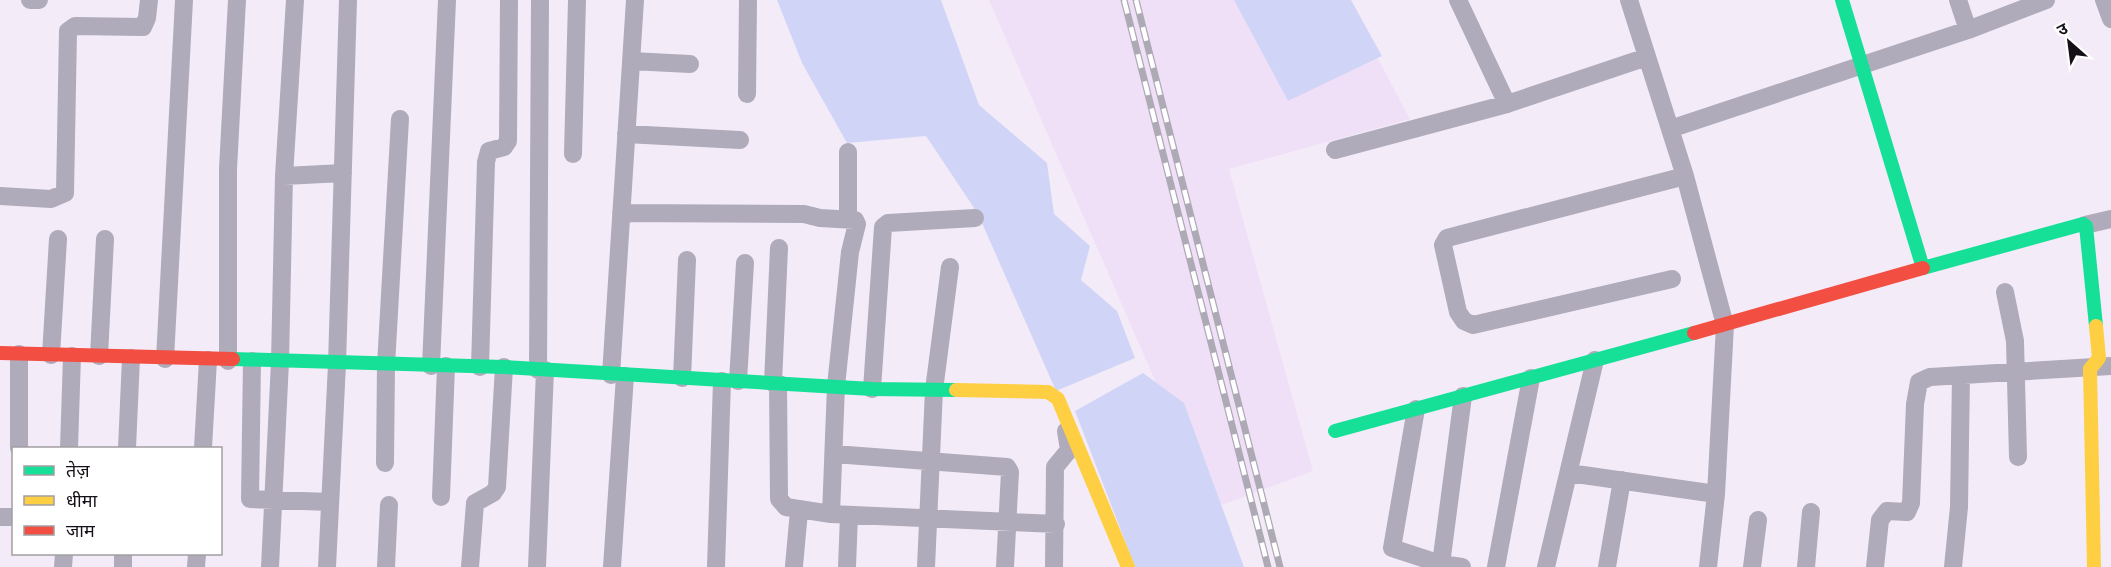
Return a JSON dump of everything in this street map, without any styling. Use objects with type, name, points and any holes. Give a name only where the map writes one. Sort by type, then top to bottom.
[{"type":"street","points":[[30,0],[39,0]]},
{"type":"street","points":[[0,196],[51,199],[65,193],[68,31],[75,26],[143,27],[147,18],[149,0]]},
{"type":"street","points":[[165,359],[184,0]]},
{"type":"street","points":[[228,361],[228,169],[237,0]]},
{"type":"street","points":[[270,567],[280,362],[284,176],[295,0]]},
{"type":"street","points":[[327,567],[337,364],[348,0]]},
{"type":"street","points":[[441,497],[439,366],[447,0]]},
{"type":"street","points":[[480,367],[486,162],[489,151],[504,147],[508,141],[509,0]]},
{"type":"street","points":[[537,567],[541,370],[540,0]]},
{"type":"street","points":[[573,154],[577,0]]},
{"type":"street","points":[[612,567],[621,213],[634,0]]},
{"type":"street","points":[[747,94],[748,0]]},
{"type":"street","points":[[1458,0],[1507,104]]},
{"type":"street","points":[[1629,0],[1685,176],[1725,325],[1716,494],[1707,567]]},
{"type":"street","points":[[1842,0],[1923,268]]},
{"type":"street","points":[[1958,0],[1968,30]]},
{"type":"street","points":[[1670,129],[1968,30],[2046,0]]},
{"type":"street","points":[[2104,0],[2111,19]]},
{"type":"street","points":[[1335,150],[1507,104],[1647,57]]},
{"type":"street","points":[[631,61],[690,64]]},
{"type":"street","points":[[385,463],[386,365],[400,119]]},
{"type":"street","points":[[626,134],[740,140]]},
{"type":"street","points":[[848,152],[848,218]]},
{"type":"street","points":[[284,176],[343,173]]},
{"type":"street","points":[[1672,279],[1473,325],[1464,321],[1458,312],[1443,245],[1447,238],[1685,176]]},
{"type":"street","points":[[621,213],[804,214],[820,218],[852,218],[856,224],[850,252],[836,386],[834,454],[847,567]]},
{"type":"street","points":[[872,389],[883,227],[888,224],[975,218]]},
{"type":"street","points":[[1335,431],[1725,325],[1923,268],[2111,219]]},
{"type":"street","points":[[2085,225],[2100,358],[2091,367],[2094,567]]},
{"type":"street","points":[[51,355],[58,239]]},
{"type":"street","points":[[99,356],[105,239]]},
{"type":"street","points":[[779,248],[775,383],[779,499],[786,507],[799,511],[840,514],[1056,524]]},
{"type":"street","points":[[682,378],[687,260]]},
{"type":"street","points":[[716,567],[730,381],[745,263]]},
{"type":"street","points":[[926,567],[934,390],[950,267]]},
{"type":"street","points":[[2005,292],[2015,341],[2018,457]]},
{"type":"street","points":[[0,353],[504,367],[872,389],[1048,392],[1056,396],[1061,406],[1128,567]]},
{"type":"street","points":[[19,354],[19,447]]},
{"type":"street","points":[[69,447],[72,356]]},
{"type":"street","points":[[127,447],[131,358]]},
{"type":"street","points":[[203,447],[208,360]]},
{"type":"street","points":[[1546,567],[1595,360]]},
{"type":"street","points":[[252,361],[248,493],[250,499],[254,501],[330,502]]},
{"type":"street","points":[[1875,567],[1880,520],[1887,511],[1906,512],[1911,503],[1919,382],[1930,377],[2111,366]]},
{"type":"street","points":[[470,567],[475,503],[493,493],[496,487],[504,367]]},
{"type":"street","points":[[1953,567],[1959,507],[1961,375]]},
{"type":"street","points":[[1497,567],[1531,378]]},
{"type":"street","points":[[1416,409],[1392,548],[1449,566],[1463,396]]},
{"type":"street","points":[[1054,567],[1055,465],[1069,450],[1061,406]]},
{"type":"street","points":[[834,454],[1007,467],[1010,471],[1005,567]]},
{"type":"street","points":[[1569,473],[1716,494]]},
{"type":"street","points":[[1607,567],[1622,480]]},
{"type":"street","points":[[387,567],[389,505]]},
{"type":"street","points":[[798,567],[799,511]]},
{"type":"street","points":[[1806,567],[1811,512]]},
{"type":"street","points":[[1752,567],[1758,520]]},
{"type":"shaded area","points":[[989,0],[1347,0],[1410,119],[1229,169],[1313,471],[1211,509]]},
{"type":"water","points":[[777,0],[941,0],[979,105],[1047,163],[1054,214],[1090,246],[1081,280],[1117,311],[1135,358],[1056,391],[978,214],[926,136],[847,143],[802,63]]},
{"type":"water","points":[[1234,0],[1351,0],[1382,56],[1288,101]]},
{"type":"water","points":[[1143,373],[1184,403],[1244,567],[1135,567],[1075,411]]},
{"type":"railway","points":[[1124,0],[1268,567]]},
{"type":"railway","points":[[1136,0],[1280,567]]},
{"type":"traffic: fast","points":[[1842,0],[1923,268],[2083,224],[2086,226],[2096,326]]},
{"type":"traffic: fast","points":[[1335,431],[1694,333]]},
{"type":"traffic: fast","points":[[233,359],[504,367],[872,389],[956,390]]},
{"type":"traffic: slow","points":[[2094,567],[2090,369],[2099,358],[2096,326]]},
{"type":"traffic: slow","points":[[956,390],[1048,392],[1058,399],[1128,567]]},
{"type":"traffic: jam","points":[[1694,333],[1923,268]]},
{"type":"traffic: jam","points":[[0,353],[233,359]]}]
